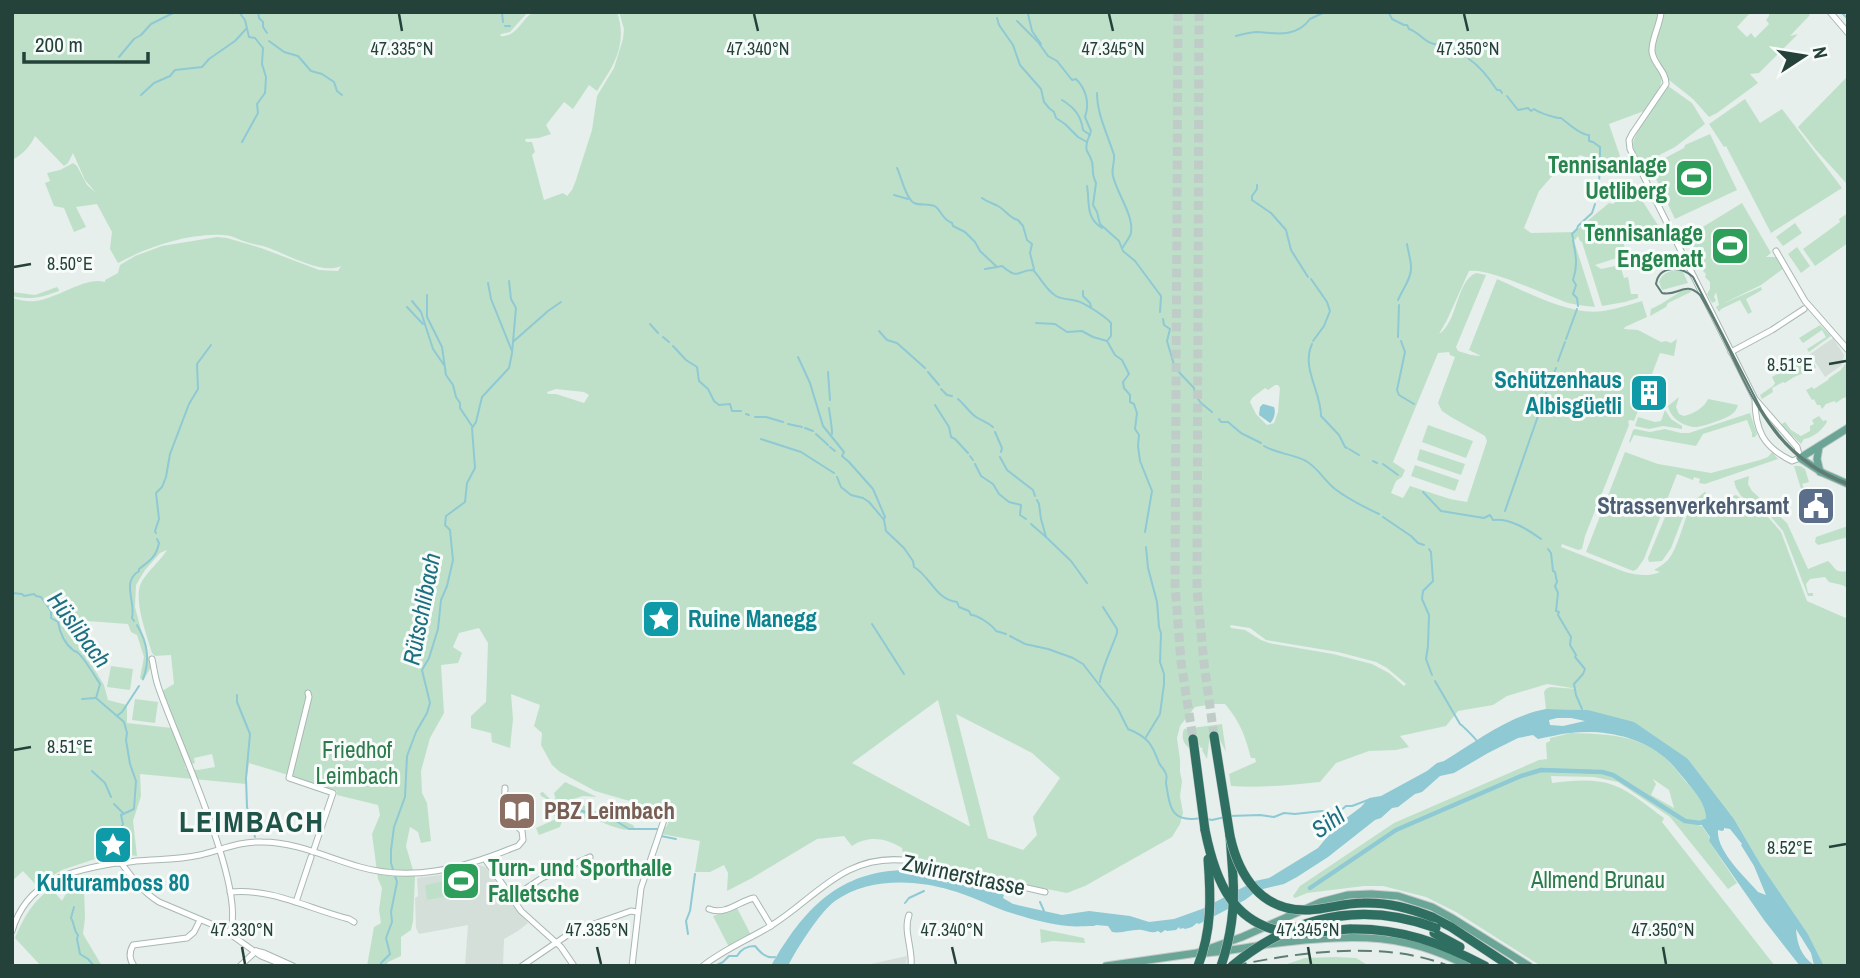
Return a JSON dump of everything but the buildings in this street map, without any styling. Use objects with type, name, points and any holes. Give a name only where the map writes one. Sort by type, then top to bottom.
[{"type":"highway","points":[[1214,736],[1230,835],[1234,904],[1222,966]]},
{"type":"highway","points":[[1193,739],[1205,830],[1211,909],[1206,943],[1198,966]]},
{"type":"highway","points":[[1205,830],[1214,868],[1224,890],[1238,908],[1260,923],[1291,933],[1374,929],[1407,934],[1433,934],[1491,954]]},
{"type":"highway","points":[[1230,835],[1247,880],[1262,895],[1278,904],[1292,909],[1308,910],[1380,903],[1406,908],[1451,927],[1510,966]]},
{"type":"highway","points":[[1232,966],[1275,936],[1303,924],[1329,917],[1357,914],[1385,915],[1415,921],[1459,952],[1485,966]]},
{"type":"highway","points":[[1241,966],[1282,938],[1313,926],[1362,919],[1386,920],[1413,926],[1453,943],[1491,966]]},
{"type":"main road","points":[[1848,428],[1800,458],[1820,472],[1848,484]]},
{"type":"main road","points":[[1819,446],[1817,459],[1820,472]]},
{"type":"main road","points":[[1106,966],[1179,959],[1331,899],[1361,894],[1390,895],[1416,901],[1444,913],[1529,966]]},
{"type":"main road","points":[[1263,928],[1258,936],[1265,945]]},
{"type":"main road","points":[[1197,953],[1345,937],[1387,938],[1426,947],[1467,966]]},
{"type":"street","points":[[1661,12],[1652,52],[1666,82],[1632,134],[1629,140],[1630,149],[1755,399],[1797,447],[1800,458],[1792,461],[1775,451],[1763,438],[1755,420],[1755,399]]},
{"type":"street","points":[[1830,12],[1848,33]]},
{"type":"street","points":[[1776,251],[1805,301],[1848,350]]},
{"type":"street","points":[[1731,352],[1804,309]]},
{"type":"street","points":[[152,659],[158,685],[219,849],[230,892],[233,923],[229,933]]},
{"type":"street","points":[[296,902],[333,793],[289,778],[308,693]]},
{"type":"street","points":[[12,931],[15,913],[35,892],[56,878],[93,867],[177,859],[248,842],[290,845],[312,855],[384,872],[413,874],[442,871],[485,859],[518,845],[523,840],[522,831],[505,814],[505,788]]},
{"type":"street","points":[[632,966],[641,888],[665,817]]},
{"type":"street","points":[[512,898],[542,878],[590,857]]},
{"type":"street","points":[[485,859],[529,919],[570,958],[574,966]]},
{"type":"street","name":"Zwirnerstrasse","points":[[703,966],[719,954],[771,926],[825,884],[859,866],[879,860],[903,860],[1045,892]]},
{"type":"street","points":[[122,864],[149,896],[229,933],[261,956],[285,966]]},
{"type":"street","points":[[230,892],[258,892],[354,922]]},
{"type":"street","points":[[709,909],[715,911],[731,908],[754,898],[771,926]]},
{"type":"street","points":[[522,966],[555,943],[594,924],[631,911],[637,912]]},
{"type":"street","points":[[909,915],[906,926],[911,966]]},
{"type":"street","points":[[134,966],[130,957],[133,945],[187,938],[194,932],[200,920]]},
{"type":"street","points":[[240,966],[256,951]]},
{"type":"street","points":[[256,951],[293,966]]},
{"type":"shaded area","points":[[1833,338],[1844,355],[1842,365],[1825,377],[1810,354]]},
{"type":"shaded area","points":[[479,865],[486,867],[508,900],[528,923],[504,939],[503,966],[465,966],[468,925],[419,934],[416,928],[417,878],[447,874]]},
{"type":"shaded area","points":[[907,956],[906,966],[862,966]]},
{"type":"green space","name":"Friedhof Leimbach","points":[[12,12],[528,12],[510,32],[500,36],[506,36],[533,12],[617,12],[621,34],[618,54],[597,91],[589,85],[573,109],[564,102],[546,125],[551,134],[525,139],[526,142],[532,142],[535,152],[532,155],[544,200],[563,193],[567,196],[576,180],[592,130],[597,96],[614,68],[623,39],[624,29],[619,12],[1659,12],[1651,42],[1662,76],[1660,88],[1644,111],[1609,124],[1620,156],[1617,162],[1599,162],[1580,155],[1554,174],[1539,191],[1524,228],[1531,233],[1574,232],[1609,203],[1613,204],[1634,188],[1665,236],[1642,243],[1641,238],[1628,242],[1626,234],[1622,235],[1626,255],[1595,265],[1601,269],[1620,265],[1624,278],[1628,277],[1631,294],[1638,294],[1638,298],[1602,306],[1578,236],[1574,241],[1595,307],[1568,303],[1503,278],[1469,271],[1439,334],[1450,321],[1464,284],[1476,273],[1486,275],[1456,347],[1458,351],[1481,356],[1469,350],[1497,279],[1549,302],[1590,312],[1642,301],[1647,317],[1624,329],[1638,330],[1661,342],[1671,343],[1677,339],[1674,356],[1660,353],[1634,421],[1628,421],[1629,425],[1582,549],[1562,544],[1561,547],[1625,572],[1656,574],[1660,572],[1654,570],[1673,552],[1687,514],[1697,498],[1706,492],[1706,504],[1736,495],[1769,518],[1781,532],[1807,601],[1848,619],[1848,966],[1824,966],[1808,934],[1761,865],[1734,819],[1688,759],[1588,710],[1546,709],[1546,689],[1578,689],[1547,684],[1507,696],[1493,705],[1458,711],[1446,726],[1400,736],[1409,747],[1369,751],[1336,763],[1320,782],[1264,786],[1231,786],[1229,774],[1256,762],[1255,758],[1251,758],[1241,729],[1225,704],[1195,707],[1180,726],[1177,738],[1183,813],[1172,837],[1085,886],[1067,893],[904,858],[902,848],[883,840],[864,840],[852,846],[844,836],[817,839],[727,891],[728,873],[724,865],[710,872],[695,872],[700,841],[661,834],[663,826],[666,827],[671,817],[668,810],[664,813],[595,791],[552,765],[541,745],[542,733],[534,726],[540,705],[511,694],[513,719],[510,748],[492,742],[491,733],[471,728],[471,716],[486,702],[488,643],[479,628],[459,633],[453,647],[462,653],[458,663],[441,665],[444,713],[430,738],[421,771],[422,793],[427,803],[431,841],[421,843],[418,832],[410,827],[406,846],[415,877],[413,921],[411,930],[401,937],[401,956],[388,962],[386,966],[367,966],[374,927],[381,923],[379,910],[382,888],[378,879],[372,834],[380,815],[378,805],[337,795],[337,791],[294,778],[291,774],[311,694],[309,690],[288,775],[249,763],[246,784],[140,774],[141,796],[133,821],[137,856],[120,854],[113,834],[107,833],[103,834],[106,847],[102,849],[104,856],[62,870],[36,885],[23,871],[12,881],[12,298],[35,301],[89,282],[105,282],[118,273],[120,265],[135,256],[162,246],[217,237],[261,248],[319,270],[338,271],[341,266],[315,266],[266,247],[222,235],[196,236],[168,242],[118,263],[110,249],[112,232],[97,204],[76,207],[86,227],[74,232],[64,208],[54,206],[45,183],[50,181],[47,173],[73,163],[87,185],[96,193],[85,180],[73,153],[64,166],[35,136],[26,150],[12,160]],"holes":[[[1449,352],[1455,357],[1438,403],[1442,411],[1485,436],[1487,441],[1467,502],[1410,486],[1403,498],[1391,493],[1405,470],[1393,462],[1438,353]],[[1275,385],[1280,388],[1278,412],[1274,423],[1267,425],[1256,414],[1250,402],[1265,388],[1268,390]],[[556,389],[589,395],[584,403],[547,392]],[[167,550],[139,588],[141,617],[152,653],[155,656],[171,655],[174,684],[162,691],[190,762],[195,763],[194,758],[212,754],[215,767],[186,769],[172,728],[127,723],[127,705],[108,700],[104,685],[75,637],[87,621],[128,624],[131,632],[137,635],[144,657],[140,678],[143,681],[151,667],[135,607],[136,585],[160,553]],[[1230,625],[1250,628],[1266,640],[1338,652],[1376,662],[1406,684],[1404,686],[1389,673],[1372,664],[1269,643],[1245,630],[1231,628]],[[938,700],[970,826],[852,763]],[[956,714],[1032,753],[1060,778],[1033,817],[1037,835],[1023,850],[988,838]]]},
{"type":"green space","points":[[1663,12],[1751,12],[1737,27],[1747,37],[1751,33],[1755,38],[1769,24],[1766,20],[1769,12],[1807,12],[1810,15],[1790,36],[1798,34],[1759,73],[1750,74],[1758,83],[1709,117],[1693,99],[1669,80],[1654,53]]},
{"type":"green space","points":[[1848,76],[1848,185],[1798,127]]},
{"type":"green space","points":[[1668,86],[1692,103],[1705,124],[1675,147],[1642,164],[1634,149],[1634,139]]},
{"type":"green space","points":[[1745,99],[1760,123],[1782,109],[1842,188],[1771,233],[1726,146],[1724,147],[1709,124]]},
{"type":"green space","name":"Tennisanlage Uetliberg","points":[[1710,134],[1737,190],[1675,219],[1650,166]]},
{"type":"green space","name":"Tennisanlage Engematt","points":[[1742,203],[1771,253],[1766,257],[1777,257],[1784,268],[1761,285],[1722,304],[1761,287],[1762,290],[1746,299],[1752,312],[1748,314],[1740,300],[1719,312],[1716,307],[1719,305],[1716,292],[1716,301],[1712,303],[1707,294],[1710,282],[1703,271],[1705,267],[1690,240],[1693,233]]},
{"type":"green space","points":[[1848,213],[1848,243],[1815,266],[1803,249]]},
{"type":"green space","points":[[1795,223],[1802,233],[1783,246],[1776,237]]},
{"type":"green space","points":[[1797,247],[1810,266],[1801,273],[1788,254]]},
{"type":"green space","points":[[1678,270],[1683,272],[1688,283],[1662,290],[1659,282],[1662,276]]},
{"type":"green space","points":[[57,287],[59,291],[41,297],[12,296],[12,292],[35,295]]},
{"type":"green space","points":[[1683,290],[1691,292],[1668,303],[1650,316],[1651,309]]},
{"type":"green space","points":[[1820,325],[1831,336],[1809,352],[1807,349],[1826,337],[1822,330],[1803,343],[1799,338]]},
{"type":"green space","points":[[1810,355],[1816,368],[1772,388],[1773,392],[1762,399],[1760,395],[1775,383],[1772,377]]},
{"type":"green space","points":[[1845,364],[1848,365],[1848,397],[1826,404],[1822,409],[1806,390],[1812,387],[1814,389],[1828,380]]},
{"type":"green space","points":[[1679,397],[1676,407],[1679,414],[1684,416],[1698,410],[1708,399],[1738,405],[1734,412],[1724,418],[1693,427],[1677,420],[1669,410],[1668,406]]},
{"type":"green space","points":[[1665,410],[1682,429],[1663,426],[1649,429],[1635,426],[1638,417],[1661,421]]},
{"type":"green space","points":[[1750,413],[1757,434],[1755,437],[1752,437],[1747,420],[1703,434],[1696,446],[1634,435],[1629,442],[1635,429],[1650,432],[1665,429],[1689,433]]},
{"type":"green space","points":[[1819,416],[1827,422],[1801,444],[1780,425],[1785,422],[1801,436],[1810,431],[1810,426],[1814,424],[1812,420]]},
{"type":"green space","points":[[1428,425],[1473,441],[1466,458],[1422,442]]},
{"type":"green space","points":[[1420,449],[1465,464],[1461,475],[1417,460]]},
{"type":"green space","points":[[1625,452],[1658,464],[1711,473],[1760,460],[1772,452],[1778,459],[1705,484],[1699,483],[1700,479],[1694,477],[1693,480],[1677,474],[1644,559],[1633,571],[1586,552]]},
{"type":"green space","points":[[1415,465],[1459,480],[1455,491],[1411,476]]},
{"type":"green space","points":[[1794,466],[1805,469],[1809,482],[1802,484],[1808,490],[1802,492]]},
{"type":"green space","points":[[1749,476],[1748,484],[1752,491],[1787,523],[1808,569],[1828,561],[1838,571],[1848,571],[1848,588],[1829,582],[1825,577],[1810,579],[1806,584],[1808,593],[1813,593],[1813,596],[1808,596],[1783,531],[1770,516],[1741,496],[1736,488],[1734,481]]},
{"type":"green space","points":[[1668,514],[1683,517],[1671,548],[1662,561],[1649,562],[1648,558]]},
{"type":"green space","points":[[1848,526],[1848,537],[1818,545],[1815,542],[1816,537]]},
{"type":"green space","points":[[111,666],[133,669],[130,690],[107,687]]},
{"type":"green space","points":[[135,699],[158,702],[155,723],[132,720]]},
{"type":"green space","points":[[1222,724],[1226,752],[1213,731],[1210,734],[1207,759],[1195,737],[1190,736],[1189,748],[1184,742],[1184,729]]},
{"type":"green space","name":"Allmend Brunau","points":[[1571,733],[1620,737],[1654,749],[1670,763],[1702,803],[1706,819],[1699,826],[1702,826],[1710,838],[1709,841],[1737,883],[1728,889],[1670,817],[1618,782],[1594,777],[1551,776],[1552,783],[1590,781],[1613,785],[1633,795],[1664,818],[1662,822],[1775,966],[1541,966],[1456,912],[1426,897],[1383,886],[1307,893],[1295,898],[1293,896],[1300,886],[1394,823],[1539,760],[1547,759],[1546,743],[1550,738]],"holes":[[[1653,779],[1669,790],[1674,808],[1651,795],[1656,784]]]},
{"type":"green space","points":[[565,782],[597,797],[583,796],[557,804],[554,793]]},
{"type":"green space","points":[[543,792],[555,807],[581,803],[599,813],[633,825],[635,829],[624,830],[592,819],[565,815],[561,817],[560,827],[539,835],[536,828],[556,819],[545,798],[541,796],[540,793]]},
{"type":"green space","points":[[445,881],[448,896],[427,900],[425,885]]},
{"type":"green space","points":[[79,886],[84,890],[83,934],[102,966],[41,966],[15,938],[34,904],[51,888],[62,901],[68,890]]},
{"type":"green space","points":[[737,908],[751,935],[729,947],[713,916]]},
{"type":"green space","points":[[1040,929],[1084,938],[1085,943],[1041,943]]},
{"type":"green space","points":[[1305,958],[1356,958],[1369,966],[1281,966]]},
{"type":"water","points":[[1263,404],[1274,407],[1273,420],[1270,423],[1259,415]]},
{"type":"water","name":"Sihl","points":[[1546,709],[1588,710],[1634,722],[1688,759],[1734,819],[1761,865],[1808,934],[1824,966],[1800,966],[1764,920],[1709,841],[1710,837],[1701,824],[1706,819],[1702,803],[1670,762],[1632,739],[1607,733],[1582,732],[1538,739],[1533,735],[1518,738],[1454,773],[1440,776],[1422,792],[1392,808],[1297,877],[1284,884],[1263,889],[1192,927],[1179,927],[1161,933],[1142,930],[1112,932],[1108,926],[1060,925],[1012,913],[936,886],[891,883],[861,888],[835,901],[816,922],[788,966],[771,966],[797,926],[827,896],[845,884],[888,871],[913,870],[944,875],[996,891],[1013,904],[1062,915],[1089,911],[1130,916],[1149,922],[1174,919],[1202,909],[1255,881],[1269,878],[1318,848],[1337,825],[1369,798],[1381,796],[1493,730],[1532,712]],"holes":[[[1571,718],[1585,721],[1563,726],[1550,725],[1549,720]],[[1730,829],[1742,844],[1766,895],[1758,892],[1726,855],[1718,830]],[[1796,929],[1811,953],[1814,965],[1803,954]]]},
{"type":"waterway","points":[[119,57],[151,24],[175,12]]},
{"type":"waterway","points":[[239,12],[245,20],[249,37],[255,38],[263,48],[262,64],[266,77],[265,93],[257,104],[258,113],[242,142]]},
{"type":"waterway","points":[[258,12],[267,33]]},
{"type":"waterway","points":[[502,12],[503,22]]},
{"type":"waterway","points":[[1236,36],[1255,32],[1293,32],[1325,12]]},
{"type":"waterway","points":[[1383,12],[1389,13],[1392,19],[1407,25],[1430,43],[1457,45],[1502,93]]},
{"type":"waterway","points":[[1841,12],[1848,19]]},
{"type":"waterway","points":[[1028,14],[1032,31],[1041,44]]},
{"type":"waterway","points":[[997,18],[1013,45],[1020,65],[1041,89],[1044,102],[1056,118],[1087,142],[1096,183],[1093,205],[1100,224],[1119,241],[1123,251],[1135,261],[1161,296],[1160,312]]},
{"type":"waterway","points":[[1017,21],[1048,56],[1057,61],[1072,80],[1076,79],[1082,87],[1087,101],[1085,117],[1091,131],[1087,142]]},
{"type":"waterway","points":[[505,26],[510,26]]},
{"type":"waterway","points":[[141,95],[175,70],[202,67],[246,29]]},
{"type":"waterway","points":[[269,41],[284,52],[298,56],[311,71],[334,82],[337,91],[342,95]]},
{"type":"waterway","points":[[1097,93],[1101,117],[1114,155],[1113,176],[1131,226],[1130,235],[1123,247]]},
{"type":"waterway","points":[[1507,96],[1518,110],[1534,109],[1561,118],[1578,131],[1589,135],[1589,141],[1600,147],[1600,160]]},
{"type":"waterway","points":[[1062,100],[1077,113],[1083,130],[1090,135]]},
{"type":"waterway","points":[[1599,182],[1600,166]]},
{"type":"waterway","points":[[897,168],[911,201],[936,207],[953,226],[965,232],[997,267],[1002,266],[1015,274],[1033,270],[1056,296],[1085,304],[1111,323],[1111,336],[1107,341],[1129,374],[1123,382],[1124,388],[1137,413],[1135,429],[1139,435],[1140,461],[1152,491],[1145,532]]},
{"type":"waterway","points":[[1257,185],[1252,200],[1271,213],[1286,230],[1291,250],[1308,277]]},
{"type":"waterway","points":[[1087,186],[1089,209],[1093,219],[1102,228]]},
{"type":"waterway","points":[[894,195],[908,199]]},
{"type":"waterway","points":[[982,198],[1001,208],[1023,226],[1027,240],[1032,244],[1030,253],[1034,269]]},
{"type":"waterway","points":[[1573,238],[1572,234],[1592,213],[1595,204]]},
{"type":"waterway","points":[[1573,240],[1576,260],[1573,280],[1576,285],[1573,294],[1577,298],[1578,306]]},
{"type":"waterway","points":[[1398,300],[1411,271],[1407,244]]},
{"type":"waterway","points":[[985,269],[997,267]]},
{"type":"waterway","points":[[1311,279],[1330,311],[1324,326],[1313,341]]},
{"type":"waterway","name":"Rütschlibach","points":[[381,966],[390,954],[386,938],[392,922],[391,912],[397,882],[391,863],[394,827],[405,797],[407,756],[430,703],[422,670],[429,658],[438,629],[441,600],[453,560],[450,530],[445,525],[446,516],[465,502],[467,483],[475,468],[472,428],[482,397],[509,368],[516,308],[511,299],[509,281]]},
{"type":"waterway","name":"Rütschlibach","points":[[488,283],[491,299],[512,351]]},
{"type":"waterway","points":[[1083,291],[1083,296],[1091,307]]},
{"type":"waterway","points":[[427,295],[427,317],[442,347],[446,375],[453,385],[460,408],[472,426]]},
{"type":"waterway","points":[[412,301],[421,312],[433,349],[444,365]]},
{"type":"waterway","name":"Rütschlibach","points":[[514,341],[561,302]]},
{"type":"waterway","points":[[1398,337],[1399,305]]},
{"type":"waterway","points":[[407,307],[423,324]]},
{"type":"waterway","points":[[1566,339],[1577,309]]},
{"type":"waterway","points":[[1163,319],[1164,325],[1170,329],[1167,341],[1175,368],[1194,388],[1201,403],[1212,412]]},
{"type":"waterway","points":[[1036,323],[1055,324],[1067,332],[1082,331],[1107,341]]},
{"type":"waterway","points":[[650,324],[658,333]]},
{"type":"waterway","points":[[879,331],[925,368]]},
{"type":"waterway","points":[[663,337],[669,342]]},
{"type":"waterway","points":[[1401,341],[1405,352],[1397,390],[1399,395],[1414,404]]},
{"type":"waterway","points":[[1558,361],[1565,342]]},
{"type":"waterway","points":[[1312,344],[1309,353],[1310,371],[1321,416],[1347,448]]},
{"type":"waterway","points":[[156,533],[159,519],[156,493],[162,487],[170,454],[189,404],[198,389],[197,364],[211,345]]},
{"type":"waterway","points":[[673,346],[697,367],[699,381],[708,389],[714,401],[719,405],[730,404],[732,411],[741,411]]},
{"type":"waterway","points":[[798,357],[810,383],[823,426],[844,452],[842,456],[873,489],[884,519]]},
{"type":"waterway","points":[[1551,382],[1556,368]]},
{"type":"waterway","points":[[828,372],[830,400]]},
{"type":"waterway","points":[[928,372],[939,385]]},
{"type":"waterway","points":[[941,389],[952,396]]},
{"type":"waterway","points":[[1505,511],[1546,393]]},
{"type":"waterway","points":[[958,399],[974,415],[993,427]]},
{"type":"waterway","points":[[935,405],[949,427],[951,437],[968,453]]},
{"type":"waterway","points":[[829,408],[832,434]]},
{"type":"waterway","points":[[755,417],[783,422]]},
{"type":"waterway","points":[[1219,419],[1261,443]]},
{"type":"waterway","points":[[788,424],[802,427]]},
{"type":"waterway","points":[[805,428],[813,431]]},
{"type":"waterway","points":[[995,432],[1002,448],[1001,452]]},
{"type":"waterway","points":[[816,434],[828,445]]},
{"type":"waterway","points":[[761,439],[801,452],[834,473]]},
{"type":"waterway","points":[[1264,446],[1306,461],[1340,493],[1379,514]]},
{"type":"waterway","points":[[830,447],[835,451]]},
{"type":"waterway","points":[[1349,449],[1359,455]]},
{"type":"waterway","points":[[970,456],[973,460]]},
{"type":"waterway","points":[[1000,457],[1007,470],[1033,490],[1035,496]]},
{"type":"waterway","points":[[1373,461],[1377,463]]},
{"type":"waterway","points":[[975,464],[981,476],[993,484],[999,494],[1009,502],[1021,505],[1020,515],[1026,519]]},
{"type":"waterway","points":[[1383,464],[1398,475]]},
{"type":"waterway","points":[[837,477],[841,487],[851,495],[869,502],[884,520],[886,531],[904,548],[914,567],[939,593],[957,602],[959,607],[985,621],[996,631],[1006,634]]},
{"type":"waterway","points":[[1423,492],[1441,511],[1484,518],[1490,515],[1493,520],[1512,522],[1541,539]]},
{"type":"waterway","points":[[1037,500],[1046,537],[1071,561],[1087,583]]},
{"type":"waterway","points":[[1383,517],[1424,545]]},
{"type":"waterway","points":[[1031,524],[1046,537]]},
{"type":"waterway","points":[[134,621],[131,581],[139,569],[154,556],[159,543],[157,539]]},
{"type":"waterway","points":[[1146,547],[1148,568],[1157,602],[1161,633],[1160,662],[1164,674],[1160,714],[1146,737]]},
{"type":"waterway","points":[[1429,549],[1433,581],[1423,591],[1422,599],[1429,615],[1426,659],[1432,675]]},
{"type":"waterway","points":[[1548,549],[1557,582],[1556,611],[1571,637],[1570,645],[1575,657],[1585,669],[1574,684],[1582,709]]},
{"type":"waterway","name":"Hüslibach","points":[[12,593],[41,597],[51,611],[51,618],[58,622],[65,641],[83,658],[100,684],[96,698],[124,722],[130,764],[136,781],[134,809],[121,815],[123,824],[120,830],[124,844],[121,851]]},
{"type":"waterway","points":[[1100,682],[1117,633],[1103,607]]},
{"type":"waterway","points":[[872,624],[904,674]]},
{"type":"waterway","points":[[137,625],[147,652],[143,679]]},
{"type":"waterway","points":[[1010,636],[1083,664],[1118,709],[1128,729],[1145,738],[1151,746],[1166,775],[1169,800],[1174,812],[1183,818],[1201,818]]},
{"type":"waterway","points":[[1435,681],[1460,724],[1477,741]]},
{"type":"waterway","points":[[118,715],[139,686]]},
{"type":"waterway","points":[[237,695],[237,702],[250,734],[246,778],[247,807],[255,837]]},
{"type":"waterway","points":[[82,699],[95,698]]},
{"type":"waterway","points":[[1310,888],[1396,830],[1521,776],[1541,770],[1602,772],[1613,775],[1685,821],[1700,823],[1708,820]]},
{"type":"waterway","points":[[92,771],[105,783],[111,797]]},
{"type":"waterway","points":[[1339,812],[1346,806],[1368,800]]},
{"type":"waterway","points":[[114,804],[123,813]]},
{"type":"waterway","points":[[572,808],[616,821],[629,829],[657,829]]},
{"type":"waterway","points":[[1230,816],[1274,817],[1284,813],[1322,811],[1338,813],[1339,823]]},
{"type":"waterway","points":[[1207,819],[1225,817]]},
{"type":"waterway","points":[[661,836],[676,839]]},
{"type":"waterway","points":[[688,934],[686,921],[695,874]]},
{"type":"waterway","points":[[905,903],[924,891]]},
{"type":"waterway","points":[[1040,902],[1044,911]]},
{"type":"waterway","points":[[74,907],[71,918],[78,935],[80,954],[94,966]]},
{"type":"waterway","points":[[715,966],[729,956],[737,956],[742,950],[752,946],[766,956],[775,957]]},
{"type":"tunnel","points":[[1178,12],[1175,585],[1181,662],[1193,739]]},
{"type":"tunnel","points":[[1199,12],[1197,590],[1214,736]]},
{"type":"tram line","points":[[1848,483],[1809,463],[1787,444],[1769,422],[1693,277],[1677,269],[1661,273],[1656,284],[1662,293],[1690,289],[1700,295],[1757,405],[1773,430],[1793,452],[1818,471],[1848,485]]},
{"type":"railway","points":[[1233,966],[1286,956],[1342,951],[1398,953],[1449,966]]},
{"type":"place","name":"Tennisanlage Uetliberg","points":[[1694,178]]},
{"type":"place","name":"Tennisanlage Engematt","points":[[1730,246]]},
{"type":"place","name":"Schützenhaus Albisgüetli","points":[[1649,393]]},
{"type":"place","name":"Strassenverkehrsamt","points":[[1816,506]]},
{"type":"place","name":"Ruine Manegg","points":[[661,619]]},
{"type":"place","name":"PBZ Leimbach","points":[[517,811]]},
{"type":"place","name":"Kulturamboss 80","points":[[113,845]]},
{"type":"place","name":"Turn- und Sporthalle Falletsche","points":[[461,881]]},
{"type":"district","name":"LEIMBACH","points":[[252,822]]}]
